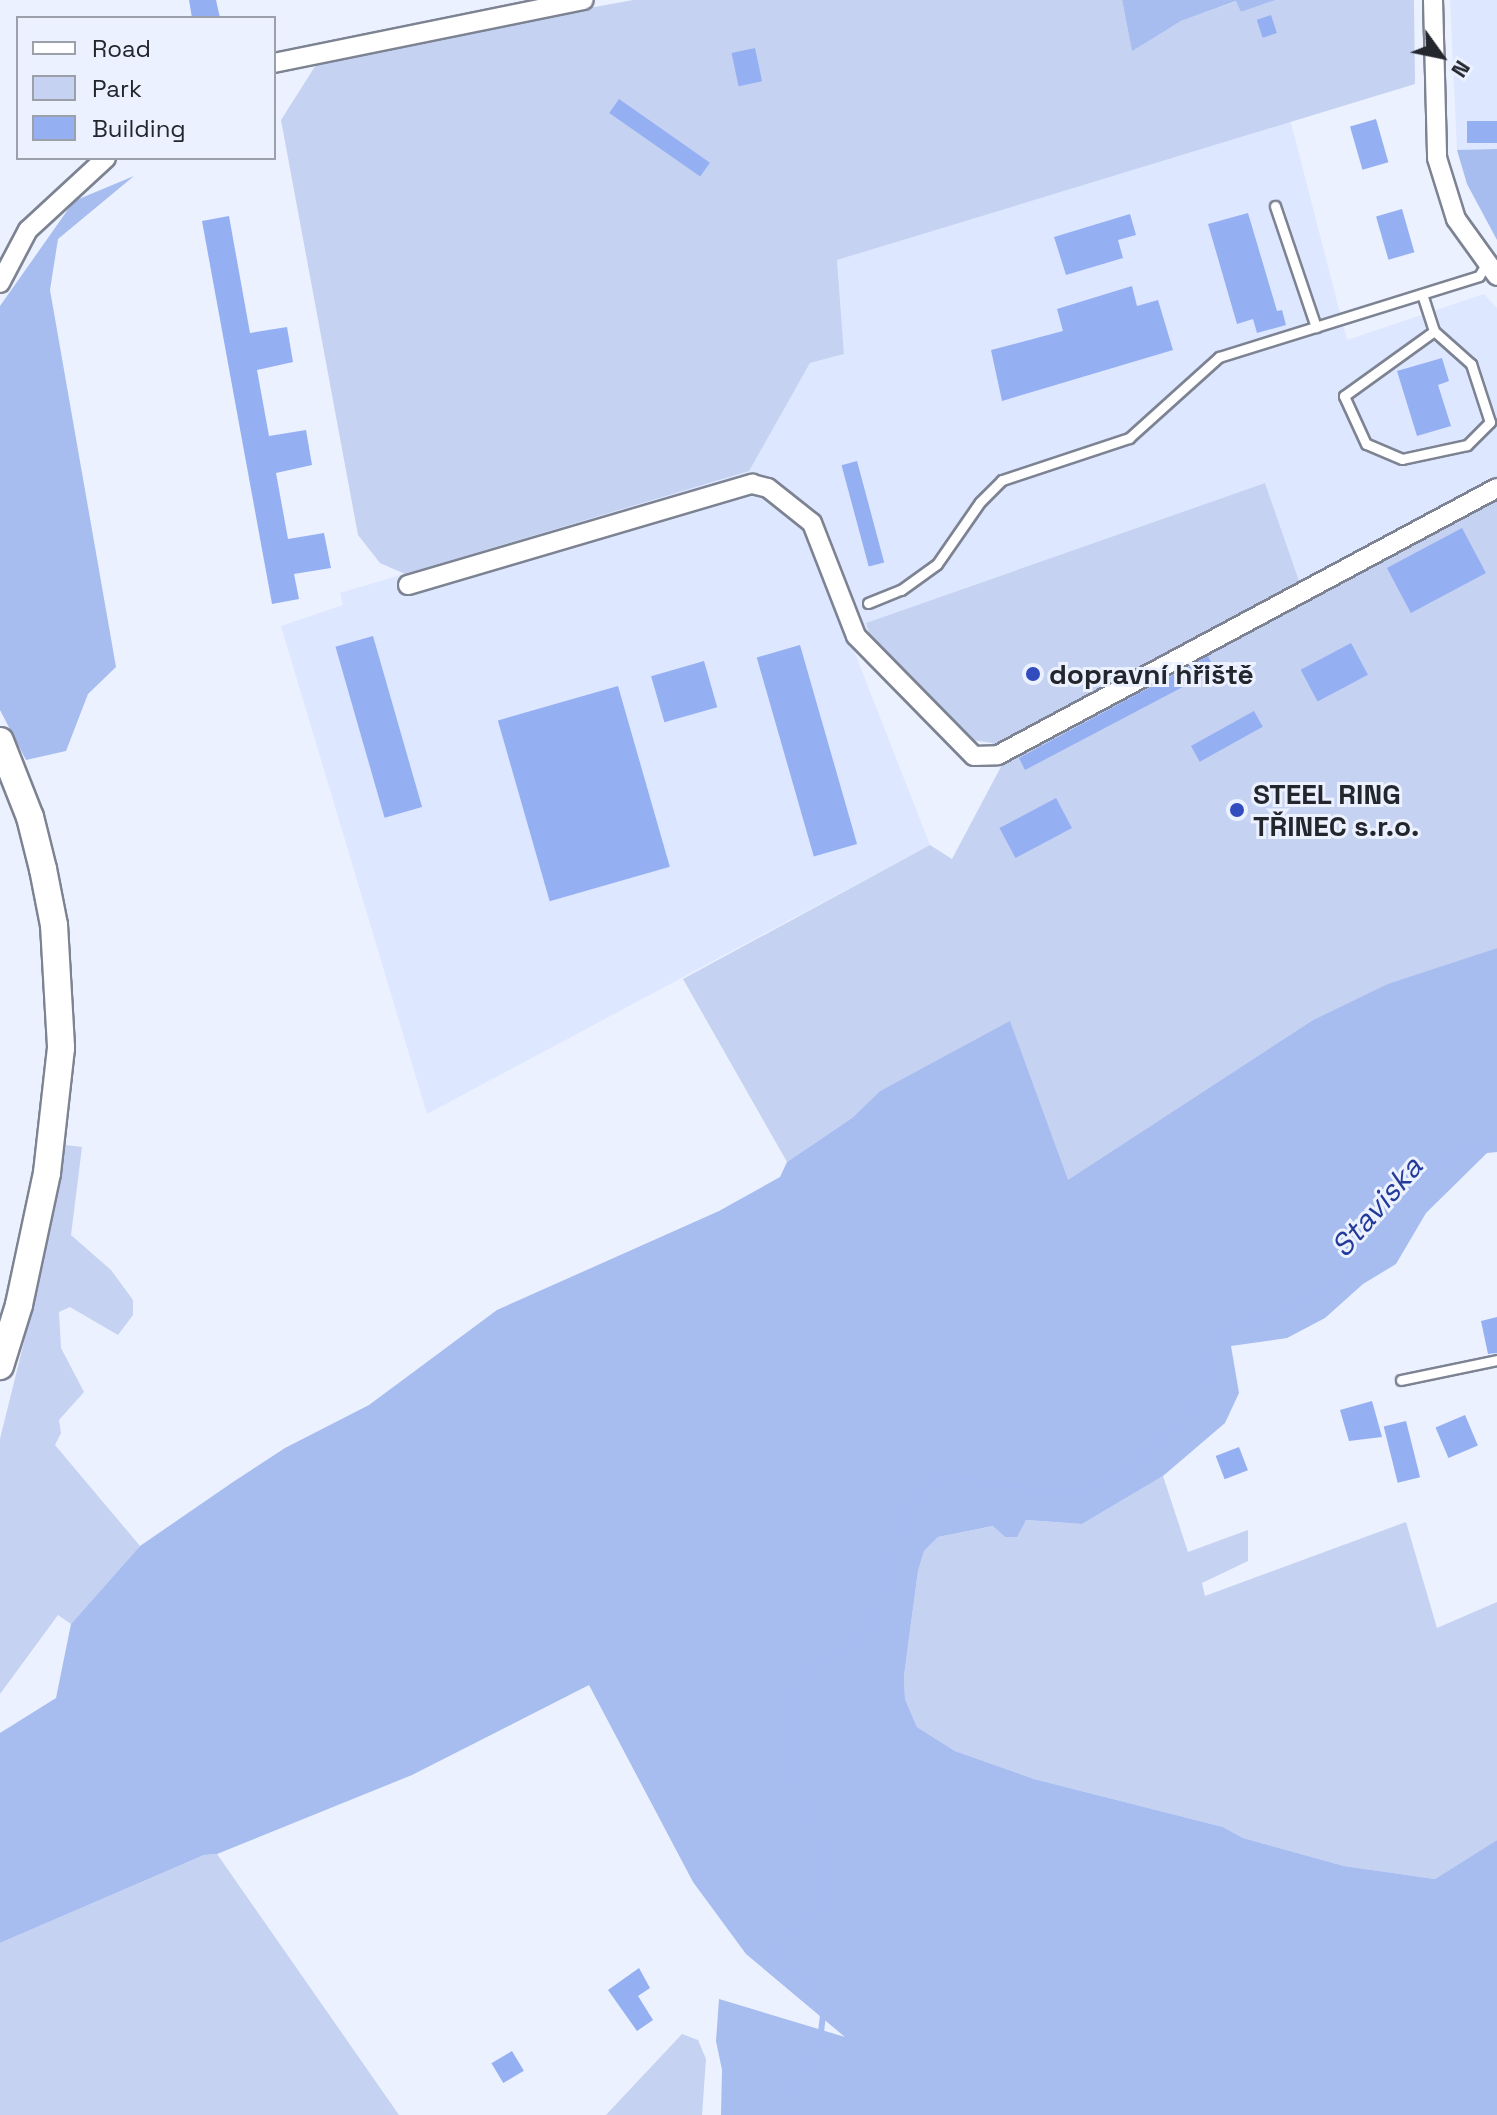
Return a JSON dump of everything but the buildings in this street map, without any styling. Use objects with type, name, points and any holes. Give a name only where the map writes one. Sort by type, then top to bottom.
[{"type":"street","points":[[276,63],[584,0]]},
{"type":"street","points":[[1433,0],[1437,158],[1456,219],[1491,271]]},
{"type":"street","points":[[0,283],[28,230],[81,176],[103,160]]},
{"type":"street","points":[[408,585],[752,484],[768,488],[812,523],[856,636],[974,756],[998,755],[1497,488]]},
{"type":"street","points":[[0,741],[30,817],[43,869],[54,925],[61,1048],[47,1173],[19,1305],[0,1366]]},
{"type":"lane","points":[[1275,206],[1316,327]]},
{"type":"lane","points":[[868,603],[901,590],[937,564],[980,502],[1002,480],[1129,438],[1219,357],[1491,271]]},
{"type":"lane","points":[[1422,294],[1434,331],[1471,364],[1490,422],[1467,445],[1402,459],[1366,444],[1344,396],[1434,331]]},
{"type":"lane","points":[[1401,1380],[1497,1360]]},
{"type":"shaded area","points":[[1122,0],[1276,0],[1241,12],[1236,1],[1181,21],[1132,51]]},
{"type":"shaded area","points":[[1450,0],[1497,0],[1497,149],[1457,150]]},
{"type":"shaded area","points":[[1290,119],[1347,340],[1484,294],[1497,308],[1497,496],[1305,598],[1265,483],[866,623],[868,630],[849,638],[930,845],[427,1114],[281,626],[343,605],[340,593],[748,471],[810,363],[844,354],[837,260]]},
{"type":"shaded area","points":[[1497,149],[1497,240],[1467,184],[1457,150]]},
{"type":"shaded area","points":[[134,176],[58,239],[50,290],[116,667],[88,694],[66,751],[26,760],[0,710],[0,306],[74,201]]},
{"type":"shaded area","points":[[1497,948],[1497,1152],[1487,1153],[1426,1213],[1396,1264],[1363,1284],[1325,1318],[1287,1338],[1231,1346],[1239,1393],[1225,1423],[1163,1476],[1082,1524],[1026,1520],[1017,1537],[1005,1537],[993,1526],[938,1537],[924,1551],[918,1571],[904,1676],[905,1699],[917,1727],[955,1751],[1034,1779],[1223,1827],[1243,1838],[1344,1866],[1435,1879],[1497,1840],[1497,2115],[721,2115],[722,2070],[716,2041],[719,1999],[845,2037],[746,1954],[693,1882],[589,1685],[412,1775],[217,1854],[204,1855],[0,1943],[0,1733],[56,1698],[71,1624],[140,1546],[233,1482],[285,1448],[369,1405],[497,1310],[719,1211],[780,1177],[787,1162],[852,1118],[880,1091],[1010,1021],[1068,1180],[1313,1020],[1388,984]]},
{"type":"green space","points":[[633,0],[1122,0],[1132,50],[1181,21],[1237,1],[1241,12],[1276,0],[1414,0],[1415,84],[837,260],[844,354],[810,363],[749,471],[405,574],[380,563],[358,535],[281,120],[321,57]]},
{"type":"green space","name":"STEEL RING TŘINEC s.r.o.","points":[[1265,483],[1305,598],[1497,496],[1497,948],[1388,985],[1313,1020],[1067,1181],[1010,1022],[880,1091],[852,1118],[787,1162],[683,979],[930,845],[952,859],[1004,761],[992,743],[972,740],[871,639],[866,623]]},
{"type":"green space","points":[[65,1145],[82,1147],[71,1235],[111,1270],[133,1300],[133,1315],[118,1335],[70,1307],[59,1312],[61,1348],[84,1392],[59,1420],[61,1433],[55,1445],[140,1546],[71,1624],[58,1615],[0,1694],[0,1439],[44,1261]]},
{"type":"green space","points":[[1163,1476],[1188,1552],[1248,1530],[1248,1561],[1202,1583],[1205,1596],[1406,1522],[1437,1628],[1497,1602],[1497,1840],[1435,1879],[1344,1866],[1243,1838],[1223,1827],[1034,1779],[955,1751],[917,1727],[905,1699],[904,1676],[918,1571],[924,1551],[938,1537],[994,1526],[1005,1537],[1026,1520],[1082,1524]]},
{"type":"green space","points":[[217,1854],[399,2115],[0,2115],[0,1943],[204,1855]]},
{"type":"green space","points":[[682,2034],[698,2040],[706,2059],[702,2115],[606,2115]]},
{"type":"waterway","name":"Staviska","points":[[786,2115],[783,2098],[819,2048],[823,2014],[805,1984],[781,1962],[776,1947],[821,1904],[830,1868],[794,1778],[785,1727],[804,1672],[872,1629],[904,1512],[940,1475],[1069,1495],[1127,1473],[1194,1409],[1221,1330],[1291,1309],[1348,1276],[1419,1184],[1451,1157],[1497,1140]]},
{"type":"place","name":"dopravní hřiště","points":[[1033,674]]},
{"type":"place","name":"STEEL RING TŘINEC s.r.o.","points":[[1237,810]]}]
